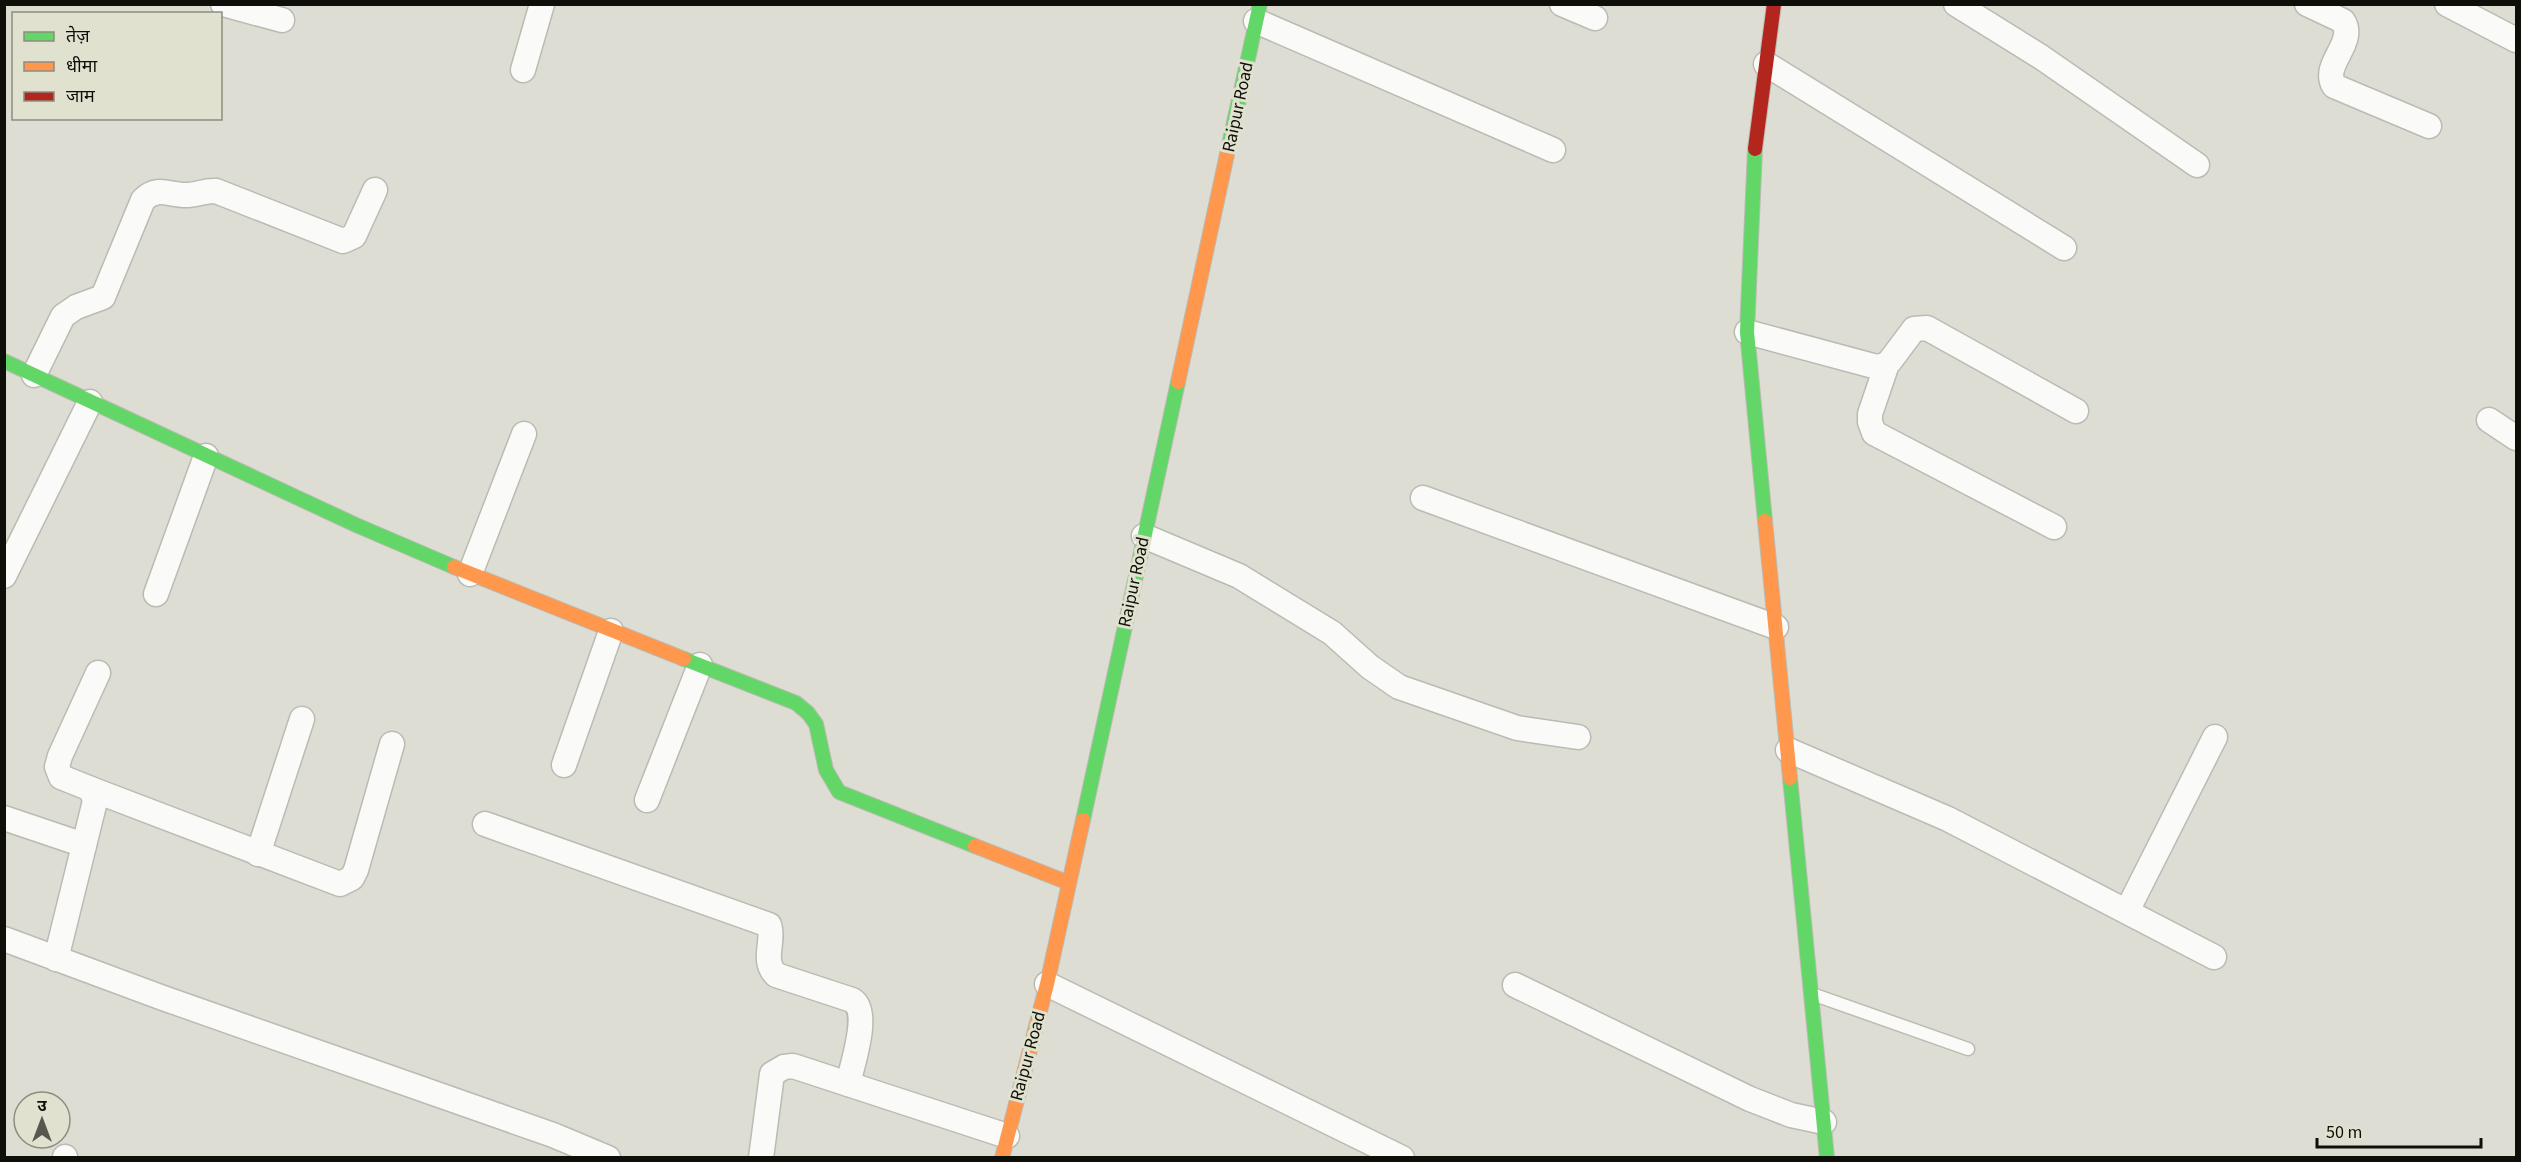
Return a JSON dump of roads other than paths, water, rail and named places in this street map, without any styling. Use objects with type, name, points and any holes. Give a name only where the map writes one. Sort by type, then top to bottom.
[{"type":"street","points":[[223,4],[282,20]]},
{"type":"street","points":[[523,70],[542,4]]},
{"type":"street","points":[[1562,4],[1595,18]]},
{"type":"street","points":[[1774,4],[1756,137],[1747,332],[1827,1158]]},
{"type":"street","points":[[1956,4],[2041,57],[2197,165]]},
{"type":"street","points":[[2307,4],[2343,21],[2346,27],[2346,37],[2331,71],[2334,86],[2429,126]]},
{"type":"street","points":[[2447,4],[2517,40]]},
{"type":"street","points":[[1258,13],[1553,150]]},
{"type":"street","name":"Raipur Road","points":[[1005,1147],[1047,984],[1258,13]]},
{"type":"street","points":[[1766,64],[2064,248]]},
{"type":"street","points":[[34,375],[63,316],[76,307],[103,297],[143,200],[149,194],[158,191],[191,195],[216,190],[343,241],[354,236],[375,190]]},
{"type":"street","points":[[2054,527],[1874,433],[1870,414],[1887,364],[1914,328],[1927,328],[2076,411]]},
{"type":"street","points":[[1747,332],[1867,366],[1878,367],[1887,364]]},
{"type":"street","points":[[4,361],[356,525],[470,574],[796,703],[813,716],[818,728],[828,778],[832,785],[848,797],[1069,883]]},
{"type":"street","points":[[4,576],[90,402]]},
{"type":"street","points":[[2489,420],[2517,438]]},
{"type":"street","points":[[470,574],[524,434]]},
{"type":"street","points":[[156,594],[206,456]]},
{"type":"street","points":[[1423,498],[1776,627]]},
{"type":"street","points":[[1144,536],[1239,576],[1332,633],[1385,679],[1399,687],[1517,728],[1578,737]]},
{"type":"street","points":[[564,765],[611,630]]},
{"type":"street","points":[[647,800],[700,665]]},
{"type":"street","points":[[98,673],[60,756],[57,767],[61,777],[340,884],[346,883],[356,870],[392,744]]},
{"type":"street","points":[[258,854],[302,719]]},
{"type":"street","points":[[2127,911],[2215,737]]},
{"type":"street","points":[[1788,750],[1948,819],[2214,957]]},
{"type":"street","points":[[56,958],[95,801],[91,789]]},
{"type":"street","points":[[4,818],[84,845]]},
{"type":"street","points":[[484,824],[765,922],[771,930],[769,965],[776,975],[852,1000],[860,1008],[862,1019],[848,1084]]},
{"type":"street","points":[[4,939],[553,1135],[608,1158]]},
{"type":"street","points":[[1047,984],[1401,1158]]},
{"type":"street","points":[[1515,985],[1750,1099],[1791,1115],[1824,1122]]},
{"type":"street","points":[[761,1158],[772,1074],[784,1067],[793,1066],[848,1084],[1005,1147]]},
{"type":"lane","points":[[1811,993],[1968,1049]]}]
